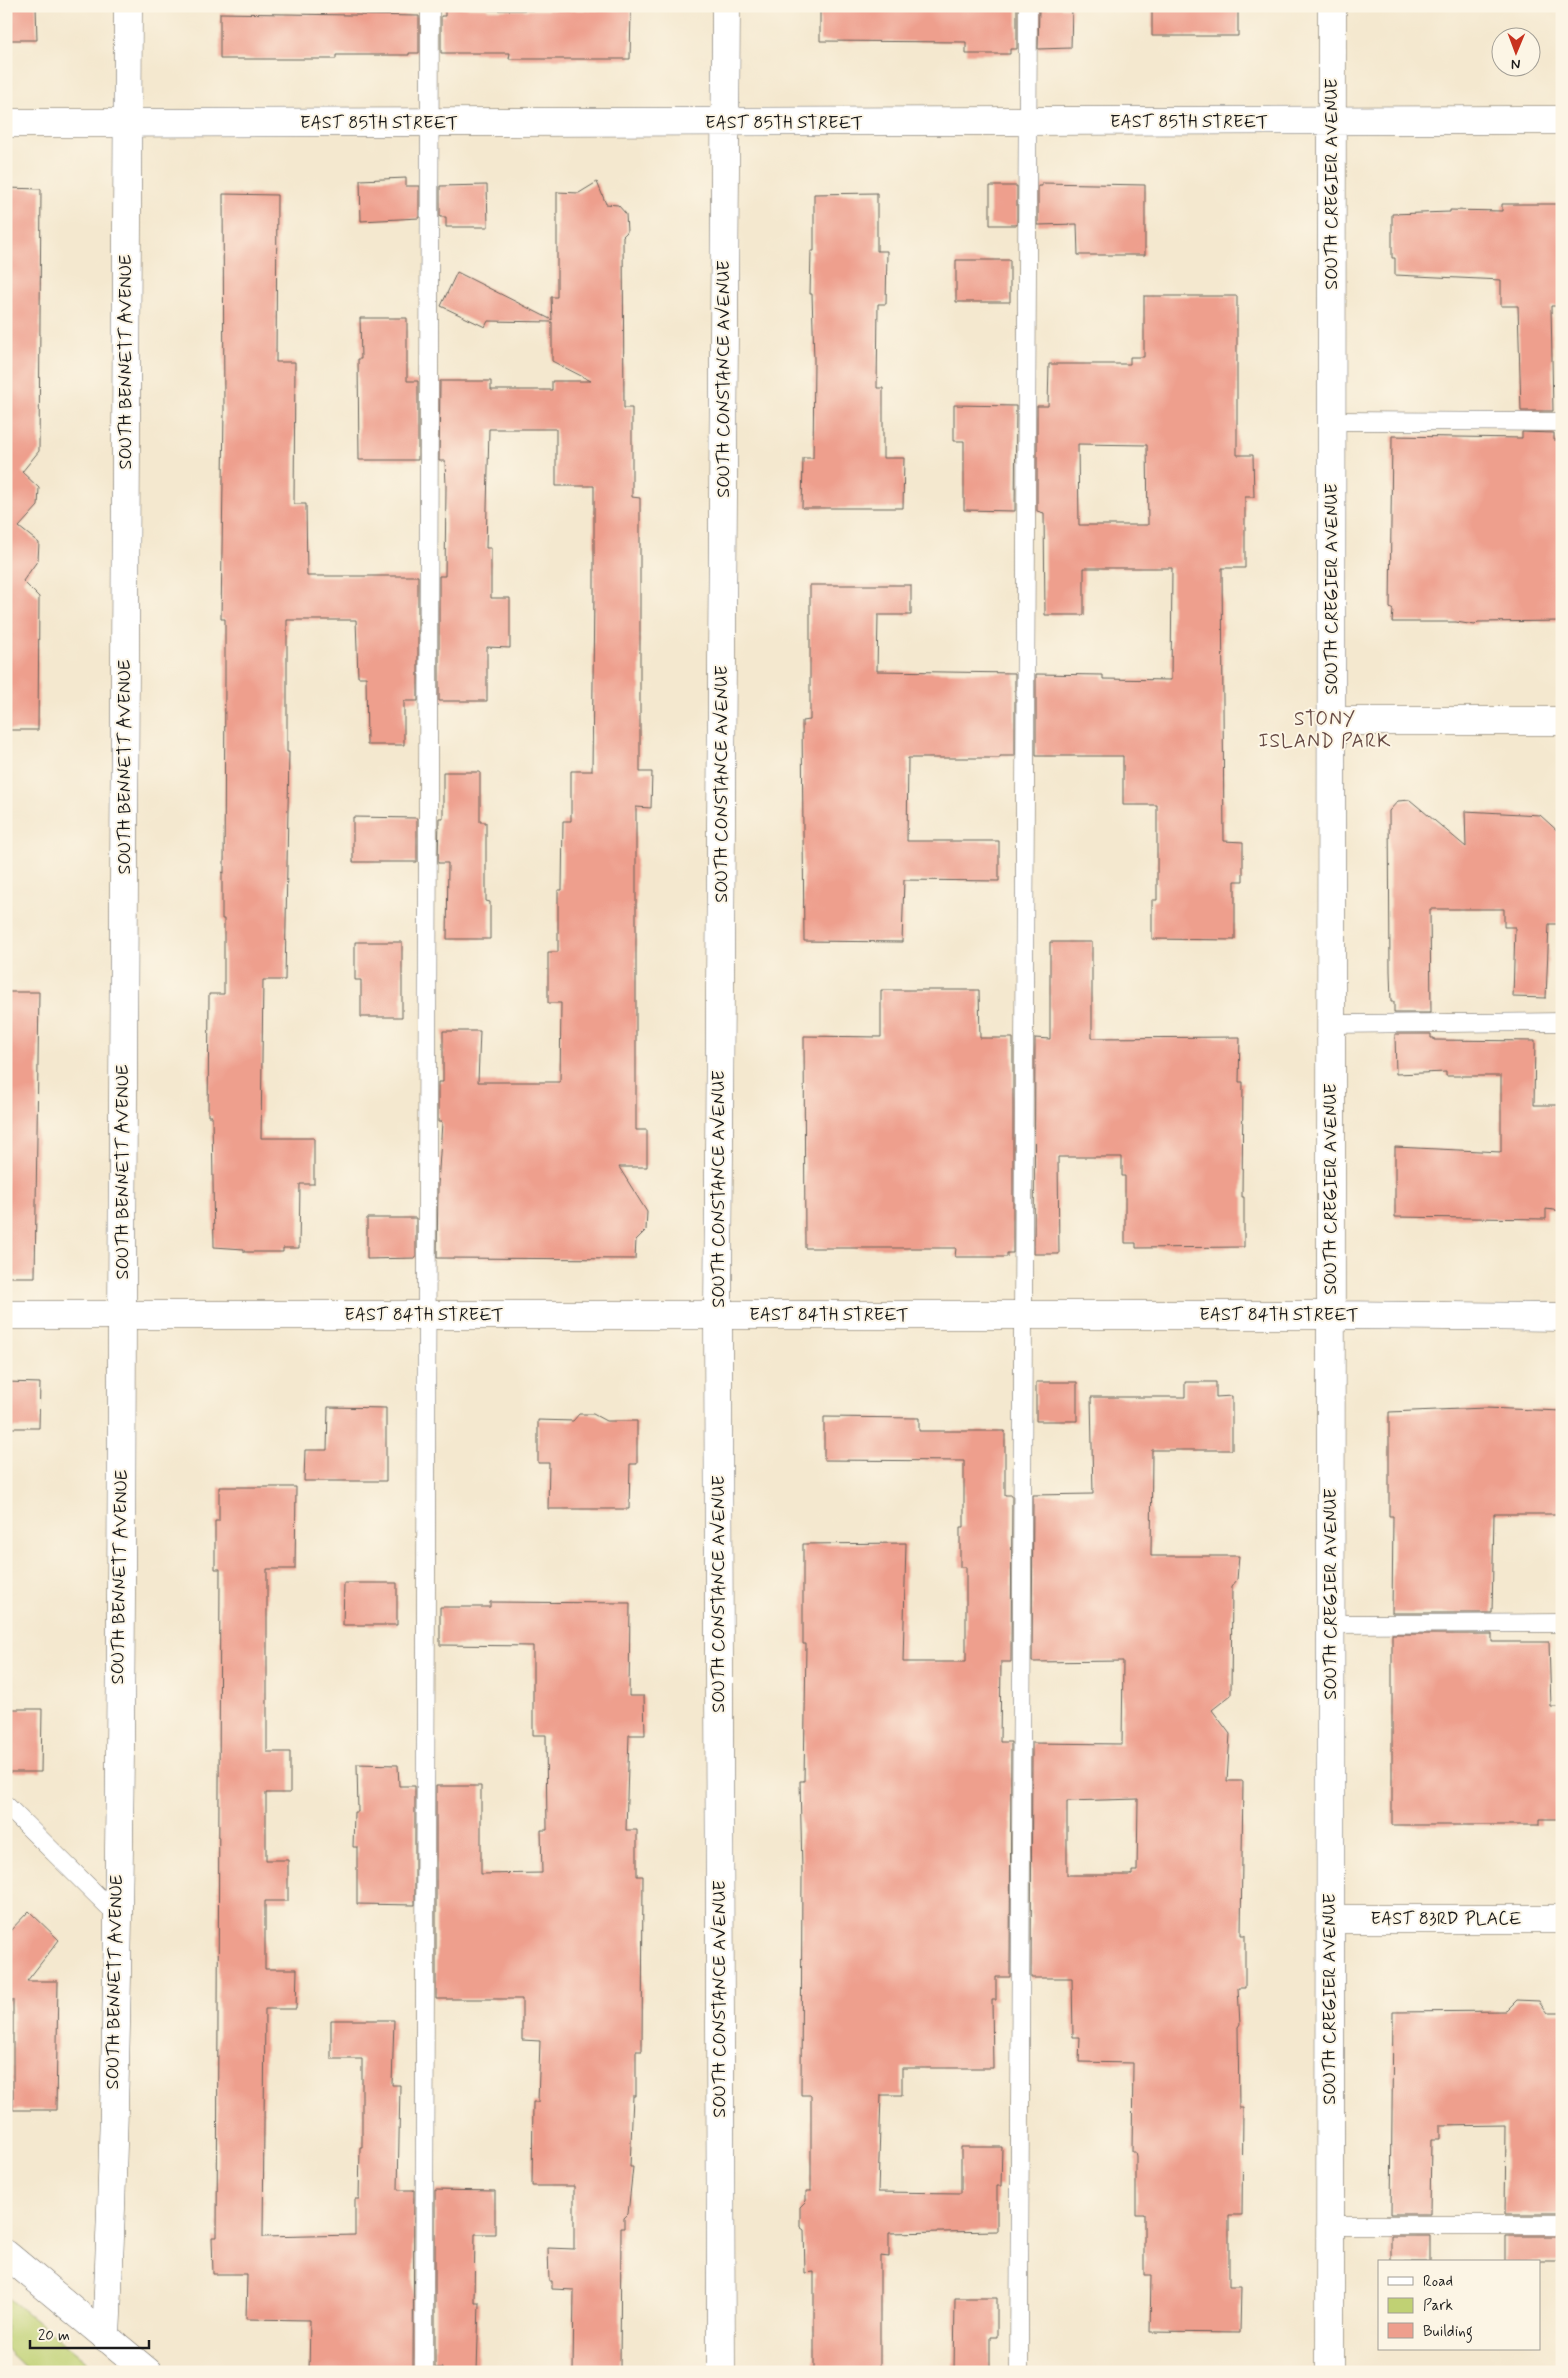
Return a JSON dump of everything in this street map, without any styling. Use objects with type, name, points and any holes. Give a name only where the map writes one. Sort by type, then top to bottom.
[{"type":"street","name":"SOUTH BENNETT AVENUE","points":[[106,2338],[111,2228],[117,1915],[122,1316],[128,6]]},
{"type":"street","name":"SOUTH CONSTANCE AVENUE","points":[[721,2372],[718,1316],[726,6]]},
{"type":"street","name":"SOUTH CREGIER AVENUE","points":[[1330,2372],[1332,6]]},
{"type":"street","name":"EAST 85TH STREET","points":[[6,123],[1028,123],[1562,120]]},
{"type":"street","points":[[1332,721],[1562,721]]},
{"type":"street","name":"EAST 84TH STREET","points":[[6,1315],[1331,1315],[1562,1317]]},
{"type":"street","name":"EAST 83RD PLACE","points":[[1330,1919],[1562,1919]]},
{"type":"street","points":[[6,2254],[148,2372]]},
{"type":"lane","points":[[424,2372],[430,6]]},
{"type":"lane","points":[[1018,2372],[1028,6]]},
{"type":"lane","points":[[1332,421],[1562,422]]},
{"type":"lane","points":[[1331,1024],[1562,1022]]},
{"type":"lane","points":[[1331,1624],[1562,1623]]},
{"type":"lane","points":[[6,1805],[117,1915]]},
{"type":"lane","points":[[1330,2225],[1562,2225]]},
{"type":"green space","points":[[6,2296],[100,2372],[30,2372],[6,2349]]},
{"type":"building","points":[[6,6],[36,6],[37,40],[6,40]]},
{"type":"building","points":[[820,6],[1017,7],[1017,49],[1010,49],[1010,54],[966,54],[966,42],[820,41]]},
{"type":"building","points":[[1152,6],[1238,6],[1238,36],[1152,36]]},
{"type":"building","points":[[445,7],[488,8],[488,10],[631,10],[630,59],[509,59],[510,53],[441,53],[441,16],[445,16]]},
{"type":"building","points":[[1039,8],[1072,8],[1071,48],[1038,49]]},
{"type":"building","points":[[220,13],[419,16],[419,53],[409,53],[409,55],[336,55],[336,59],[220,59]]},
{"type":"building","points":[[406,178],[406,186],[419,186],[419,218],[361,221],[360,180]]},
{"type":"building","points":[[597,182],[606,204],[618,205],[626,214],[627,232],[623,236],[624,408],[632,408],[632,497],[640,498],[640,772],[652,772],[651,808],[636,807],[636,1130],[647,1130],[647,1167],[619,1167],[647,1212],[646,1230],[636,1240],[635,1259],[437,1258],[438,1185],[442,1122],[438,1122],[438,1082],[443,1082],[443,1031],[480,1031],[478,1082],[560,1082],[561,1003],[548,1003],[548,952],[558,952],[558,890],[562,890],[563,821],[571,821],[571,771],[592,771],[594,593],[594,486],[556,486],[556,429],[489,429],[486,548],[491,548],[491,598],[510,598],[510,648],[487,647],[487,701],[439,701],[439,576],[445,576],[446,486],[445,461],[439,461],[440,381],[491,381],[491,390],[552,390],[552,381],[591,381],[552,361],[552,322],[488,321],[485,327],[441,306],[457,272],[552,320],[551,297],[557,297],[557,192],[579,193]]},
{"type":"building","points":[[1042,183],[1145,185],[1145,255],[1078,255],[1077,224],[1038,225],[1038,186],[1042,186]]},
{"type":"building","points":[[487,185],[488,227],[446,227],[446,217],[440,217],[440,186]]},
{"type":"building","points":[[990,186],[1017,186],[1017,225],[990,225]]},
{"type":"building","points":[[6,188],[41,189],[39,451],[22,472],[39,488],[38,506],[19,527],[39,543],[38,560],[23,581],[39,597],[38,730],[6,730]]},
{"type":"building","points":[[877,193],[877,251],[887,251],[886,304],[878,304],[877,388],[883,388],[883,458],[904,458],[903,508],[802,508],[803,458],[813,458],[814,360],[812,294],[810,294],[811,251],[814,251],[814,194]]},
{"type":"building","points":[[223,194],[277,195],[276,362],[295,362],[294,504],[306,504],[307,576],[418,576],[418,701],[404,701],[404,745],[367,745],[366,677],[358,677],[356,620],[287,620],[287,752],[289,752],[285,980],[263,980],[261,1138],[314,1138],[314,1184],[300,1184],[299,1248],[283,1248],[283,1252],[244,1252],[244,1249],[214,1247],[212,1116],[208,1116],[209,994],[224,994],[222,872],[224,873],[225,619],[221,619],[224,411]]},
{"type":"building","points":[[1502,204],[1562,204],[1562,306],[1551,306],[1553,411],[1521,411],[1518,306],[1501,306],[1501,280],[1395,275],[1395,258],[1392,258],[1392,214],[1450,212],[1450,210],[1502,211]]},
{"type":"building","points":[[956,260],[1010,260],[1010,302],[956,302]]},
{"type":"building","points":[[1144,296],[1237,296],[1237,455],[1253,455],[1254,497],[1245,497],[1245,568],[1222,568],[1224,841],[1243,842],[1243,881],[1235,881],[1235,940],[1152,939],[1152,900],[1157,900],[1157,805],[1123,805],[1123,756],[1036,756],[1036,674],[1103,675],[1103,679],[1171,680],[1172,568],[1084,568],[1084,615],[1045,615],[1044,513],[1037,511],[1037,406],[1048,406],[1049,364],[1130,364],[1130,357],[1144,357]],"holes":[[[1078,444],[1147,445],[1148,525],[1079,525]]]},
{"type":"building","points":[[360,318],[407,318],[407,381],[418,381],[418,460],[359,460],[358,359],[361,359]]},
{"type":"building","points":[[954,405],[1016,406],[1015,511],[964,510],[964,441],[954,441]]},
{"type":"building","points":[[1522,432],[1554,433],[1554,440],[1562,440],[1562,621],[1478,622],[1475,625],[1456,622],[1392,622],[1393,610],[1390,608],[1392,436],[1522,438]]},
{"type":"building","points":[[810,585],[911,585],[911,615],[878,615],[877,671],[1015,673],[1015,756],[1000,756],[1000,758],[908,758],[907,841],[999,841],[999,881],[904,880],[902,942],[804,941],[802,721],[810,720]]},
{"type":"building","points":[[443,772],[480,772],[480,822],[486,822],[486,901],[490,902],[490,939],[447,939],[448,863],[438,863],[439,818],[443,818]]},
{"type":"building","points":[[1410,800],[1466,847],[1465,811],[1540,815],[1562,835],[1562,924],[1549,924],[1546,998],[1513,997],[1515,927],[1504,927],[1504,909],[1430,909],[1431,1013],[1394,1013],[1394,1002],[1391,1002],[1390,971],[1389,811],[1398,801]]},
{"type":"building","points":[[353,817],[417,818],[417,862],[353,862]]},
{"type":"building","points":[[355,942],[402,942],[402,1017],[361,1017],[361,980],[355,980]]},
{"type":"building","points":[[1050,942],[1092,942],[1092,1038],[1240,1037],[1239,1082],[1243,1082],[1242,1197],[1244,1197],[1244,1247],[1136,1248],[1136,1243],[1125,1243],[1125,1176],[1122,1176],[1122,1157],[1058,1157],[1059,1254],[1034,1254],[1035,1038],[1050,1039]]},
{"type":"building","points":[[881,990],[979,990],[980,1038],[1013,1038],[1013,1253],[1007,1253],[1007,1257],[955,1257],[956,1248],[805,1248],[804,1036],[881,1037]]},
{"type":"building","points":[[6,992],[39,992],[35,1277],[6,1277]]},
{"type":"building","points":[[1395,1034],[1431,1034],[1431,1038],[1434,1038],[1434,1040],[1535,1041],[1534,1105],[1562,1105],[1562,1211],[1546,1209],[1546,1219],[1395,1217],[1395,1147],[1501,1152],[1501,1076],[1446,1076],[1446,1072],[1396,1074]]},
{"type":"building","points":[[367,1218],[416,1218],[416,1258],[367,1259]]},
{"type":"building","points":[[6,1382],[40,1383],[39,1428],[6,1428]]},
{"type":"building","points":[[1036,1382],[1077,1382],[1077,1421],[1036,1421]]},
{"type":"building","points":[[1185,1382],[1216,1382],[1216,1397],[1232,1396],[1232,1450],[1152,1450],[1151,1556],[1239,1556],[1237,1580],[1232,1586],[1231,1695],[1212,1710],[1230,1734],[1227,1781],[1243,1781],[1241,1935],[1245,1935],[1245,1988],[1238,1988],[1240,2024],[1238,2027],[1239,2108],[1243,2108],[1242,2215],[1229,2215],[1229,2287],[1241,2287],[1240,2333],[1150,2332],[1151,2275],[1144,2275],[1144,2214],[1136,2214],[1136,2156],[1135,2152],[1132,2152],[1133,2063],[1079,2062],[1080,2037],[1073,2037],[1072,1978],[1031,1978],[1032,1743],[1122,1744],[1123,1661],[1032,1662],[1033,1495],[1093,1494],[1091,1397],[1185,1397]],"holes":[[[1138,1799],[1137,1871],[1132,1871],[1132,1875],[1067,1875],[1067,1801]]]},
{"type":"building","points":[[328,1407],[386,1408],[386,1481],[304,1481],[305,1450],[327,1450]]},
{"type":"building","points":[[1485,1408],[1562,1411],[1562,1514],[1494,1514],[1492,1613],[1392,1613],[1393,1516],[1389,1516],[1389,1412]]},
{"type":"building","points":[[579,1414],[593,1414],[606,1421],[637,1421],[637,1464],[630,1464],[629,1509],[548,1509],[549,1463],[538,1463],[538,1420],[573,1421]]},
{"type":"building","points":[[824,1417],[919,1418],[919,1431],[1005,1431],[1005,1495],[1012,1495],[1011,1662],[1001,1662],[1000,1742],[1011,1742],[1010,1977],[996,1977],[996,2000],[992,2000],[993,2068],[902,2068],[902,2095],[881,2095],[878,2192],[961,2193],[961,2147],[1002,2147],[1001,2186],[997,2186],[997,2231],[889,2233],[889,2257],[880,2256],[880,2371],[814,2372],[814,2272],[805,2273],[804,2230],[800,2227],[800,2207],[806,2201],[806,2191],[811,2191],[811,2095],[801,2095],[802,1870],[800,1781],[804,1781],[806,1644],[803,1644],[803,1544],[906,1543],[903,1662],[966,1662],[966,1567],[960,1567],[960,1527],[964,1527],[964,1461],[824,1460]]},
{"type":"building","points":[[219,1487],[296,1487],[295,1569],[267,1569],[267,1752],[290,1752],[290,1793],[266,1793],[266,1860],[288,1860],[288,1901],[265,1901],[265,1969],[297,1969],[296,2009],[265,2009],[263,2237],[355,2235],[355,2199],[359,2199],[360,2147],[362,2147],[362,2059],[331,2059],[331,2020],[394,2020],[392,2085],[400,2085],[398,2190],[414,2190],[413,2368],[368,2369],[368,2372],[309,2372],[310,2320],[246,2319],[247,2274],[213,2274],[212,2237],[217,2237],[220,1569],[215,1569],[215,1521],[219,1521]]},
{"type":"building","points":[[344,1583],[397,1583],[397,1625],[343,1625]]},
{"type":"building","points":[[490,1602],[630,1603],[629,1696],[644,1696],[645,1735],[629,1735],[626,1830],[637,1830],[637,1876],[643,1876],[642,2051],[636,2051],[636,2096],[633,2096],[630,2167],[633,2167],[628,2214],[624,2218],[624,2228],[621,2228],[620,2372],[573,2372],[574,2290],[552,2289],[552,2281],[549,2281],[548,2248],[574,2249],[574,2186],[532,2186],[533,2102],[538,2102],[540,2041],[522,2040],[522,1999],[436,1999],[436,1786],[481,1786],[481,1874],[542,1873],[541,1830],[547,1830],[546,1735],[533,1735],[533,1646],[440,1645],[440,1607],[490,1607]]},
{"type":"building","points":[[1392,1634],[1492,1634],[1492,1642],[1549,1642],[1551,1707],[1562,1707],[1562,1819],[1540,1819],[1540,1825],[1392,1825]]},
{"type":"building","points":[[6,1709],[42,1709],[41,1772],[6,1772]]},
{"type":"building","points":[[357,1764],[398,1765],[399,1786],[415,1786],[415,1905],[357,1904],[357,1847],[353,1847],[354,1812],[358,1812]]},
{"type":"building","points":[[29,1911],[59,1940],[27,1981],[58,1981],[56,2110],[13,2110],[13,1999],[6,2008],[6,1935]]},
{"type":"building","points":[[1517,2000],[1539,2001],[1548,2013],[1562,2013],[1562,2214],[1505,2214],[1506,2125],[1440,2126],[1440,2139],[1431,2139],[1430,2214],[1391,2214],[1393,2012],[1506,2011]]},
{"type":"building","points":[[435,2190],[495,2191],[495,2234],[475,2234],[474,2302],[479,2302],[477,2372],[442,2372],[442,2368],[435,2368]]},
{"type":"building","points":[[1391,2236],[1430,2236],[1430,2260],[1391,2260]]},
{"type":"building","points":[[1505,2236],[1562,2236],[1562,2262],[1505,2260]]},
{"type":"building","points":[[955,2298],[997,2298],[997,2337],[990,2337],[990,2372],[954,2372]]},
{"type":"district","name":"STONY ISLAND PARK","points":[[1325,730]]}]
